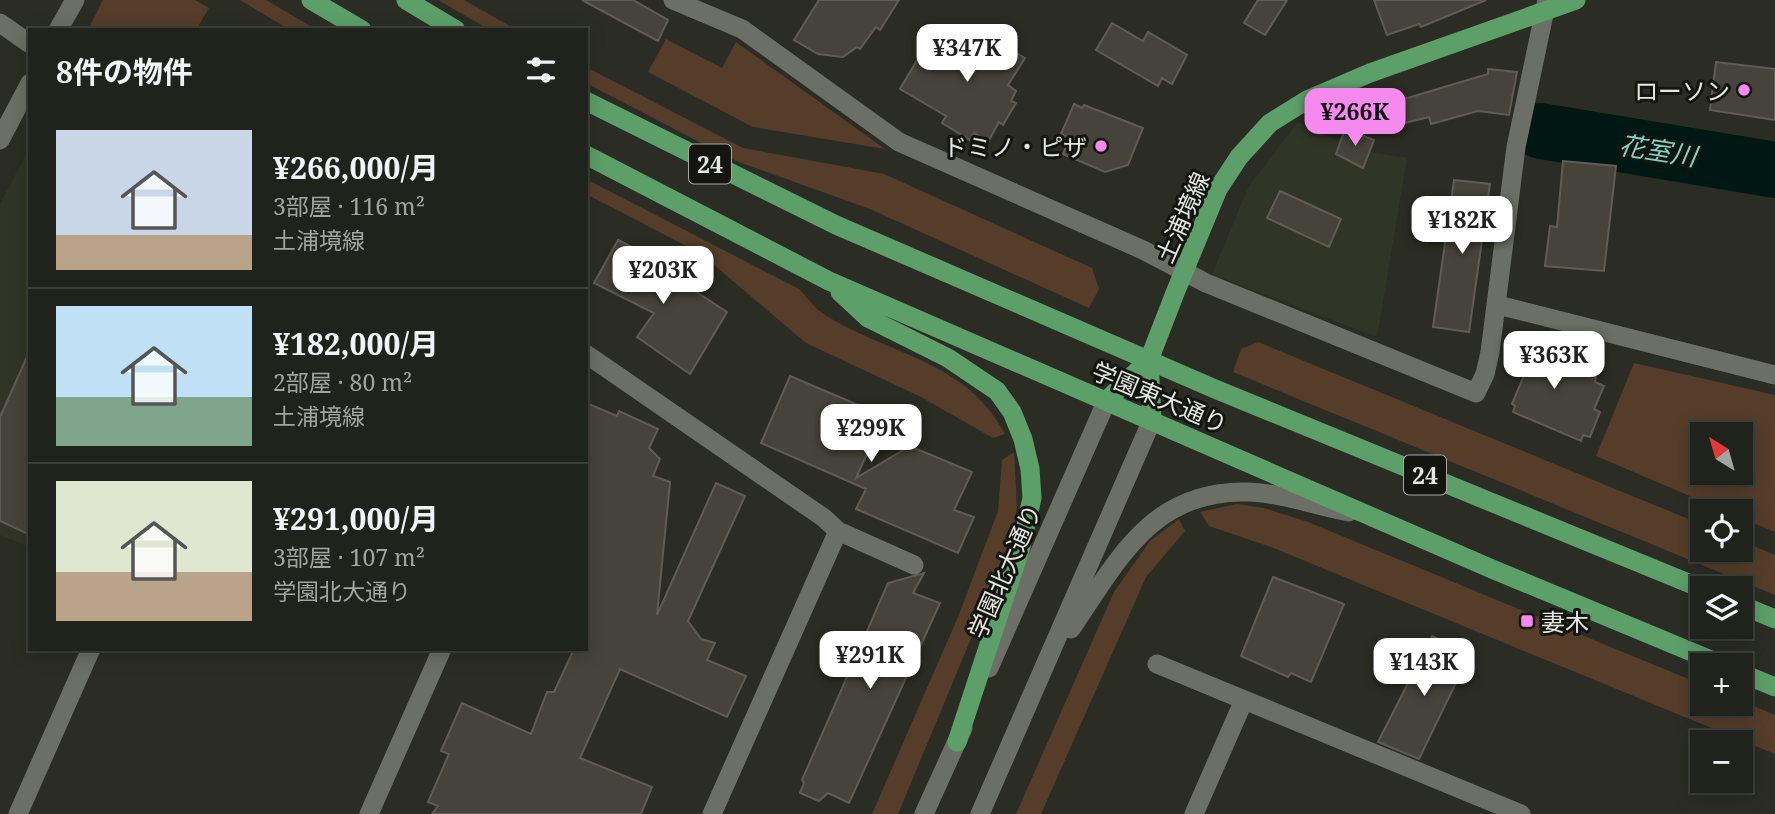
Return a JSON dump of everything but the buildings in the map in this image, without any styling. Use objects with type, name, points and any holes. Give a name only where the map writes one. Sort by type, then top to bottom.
[{"type":"main road","points":[[311,0],[359,28]]},
{"type":"main road","points":[[406,0],[453,28]]},
{"type":"main road","name":"土浦境線","points":[[1152,419],[1149,360],[1184,271],[1218,189],[1239,158],[1270,123],[1307,100],[1370,73],[1545,6],[1576,0]]},
{"type":"main road","name":"学園東大通り","points":[[588,102],[836,225],[1149,360],[1690,584]]},
{"type":"main road","name":"学園東大通り","points":[[588,156],[829,281],[1695,653]]},
{"type":"main road","points":[[829,281],[868,318],[948,358],[997,391],[1012,412],[1023,439],[1030,469],[1032,498],[1021,547],[957,742]]},
{"type":"main road","name":"学園北大通り","points":[[1107,400],[1149,360]]},
{"type":"main road","points":[[1753,610],[1775,619]]},
{"type":"main road","points":[[1753,678],[1775,687]]},
{"type":"street","points":[[59,28],[75,0]]},
{"type":"street","points":[[673,0],[742,29],[899,142],[1184,271],[1476,393],[1485,374],[1497,305],[1497,279],[1516,147],[1545,6]]},
{"type":"street","points":[[0,23],[28,43]]},
{"type":"street","points":[[0,140],[28,87]]},
{"type":"street","points":[[1497,305],[1775,375]]},
{"type":"street","points":[[588,355],[824,518],[838,531],[914,565]]},
{"type":"street","name":"学園北大通り","points":[[924,814],[1107,400]]},
{"type":"street","points":[[980,814],[1152,419]]},
{"type":"street","points":[[1042,670],[1134,537],[1157,517],[1182,503],[1209,496],[1249,492],[1375,517]]},
{"type":"street","points":[[712,814],[838,531]]},
{"type":"street","points":[[18,814],[90,651]]},
{"type":"street","points":[[369,814],[441,651]]},
{"type":"street","points":[[1157,664],[1521,814]]},
{"type":"street","points":[[1194,814],[1244,700]]},
{"type":"shaded area","points":[[103,0],[195,0],[209,8],[197,28],[89,28]]},
{"type":"shaded area","points":[[240,0],[266,0],[314,28],[287,28]]},
{"type":"shaded area","points":[[438,0],[464,0],[513,28],[487,28]]},
{"type":"shaded area","points":[[666,39],[722,68],[736,42],[885,149],[753,127],[648,72]]},
{"type":"shaded area","points":[[588,68],[743,148],[884,174],[1092,268],[1099,289],[1089,308],[870,209],[736,161],[588,84]]},
{"type":"shaded area","points":[[1298,122],[1358,150],[1407,158],[1377,337],[1212,274],[1249,186]]},
{"type":"shaded area","points":[[28,151],[28,546],[0,535],[0,204]]},
{"type":"shaded area","points":[[588,180],[799,289],[821,312],[850,329],[948,374],[988,409],[1005,434],[993,438],[921,397],[806,343],[700,253],[588,195]]},
{"type":"shaded area","points":[[1258,342],[1690,520],[1690,560],[1233,372],[1241,349]]},
{"type":"shaded area","points":[[1634,363],[1775,395],[1775,532],[1753,523],[1753,499],[1697,499],[1596,456]]},
{"type":"shaded area","points":[[1014,452],[1017,507],[1012,540],[898,814],[872,814],[958,617],[998,511],[1002,460]]},
{"type":"shaded area","points":[[1237,504],[1264,508],[1308,522],[1690,680],[1690,716],[1753,716],[1753,706],[1775,715],[1775,754],[1753,745],[1753,730],[1717,730],[1271,547],[1209,526],[1200,512]]},
{"type":"shaded area","points":[[1179,519],[1185,531],[1146,577],[1041,814],[1016,814],[1114,592],[1150,541]]},
{"type":"shaded area","points":[[1753,546],[1775,555],[1775,595],[1753,586],[1753,576],[1729,576],[1695,562],[1753,562]]},
{"type":"waterway","name":"花室川","points":[[1541,131],[1775,170]]},
{"type":"place","name":"ローソン","points":[[1744,90]]},
{"type":"place","name":"ドミノ・ピザ","points":[[1101,146]]},
{"type":"place","name":"妻木","points":[[1527,621]]}]
